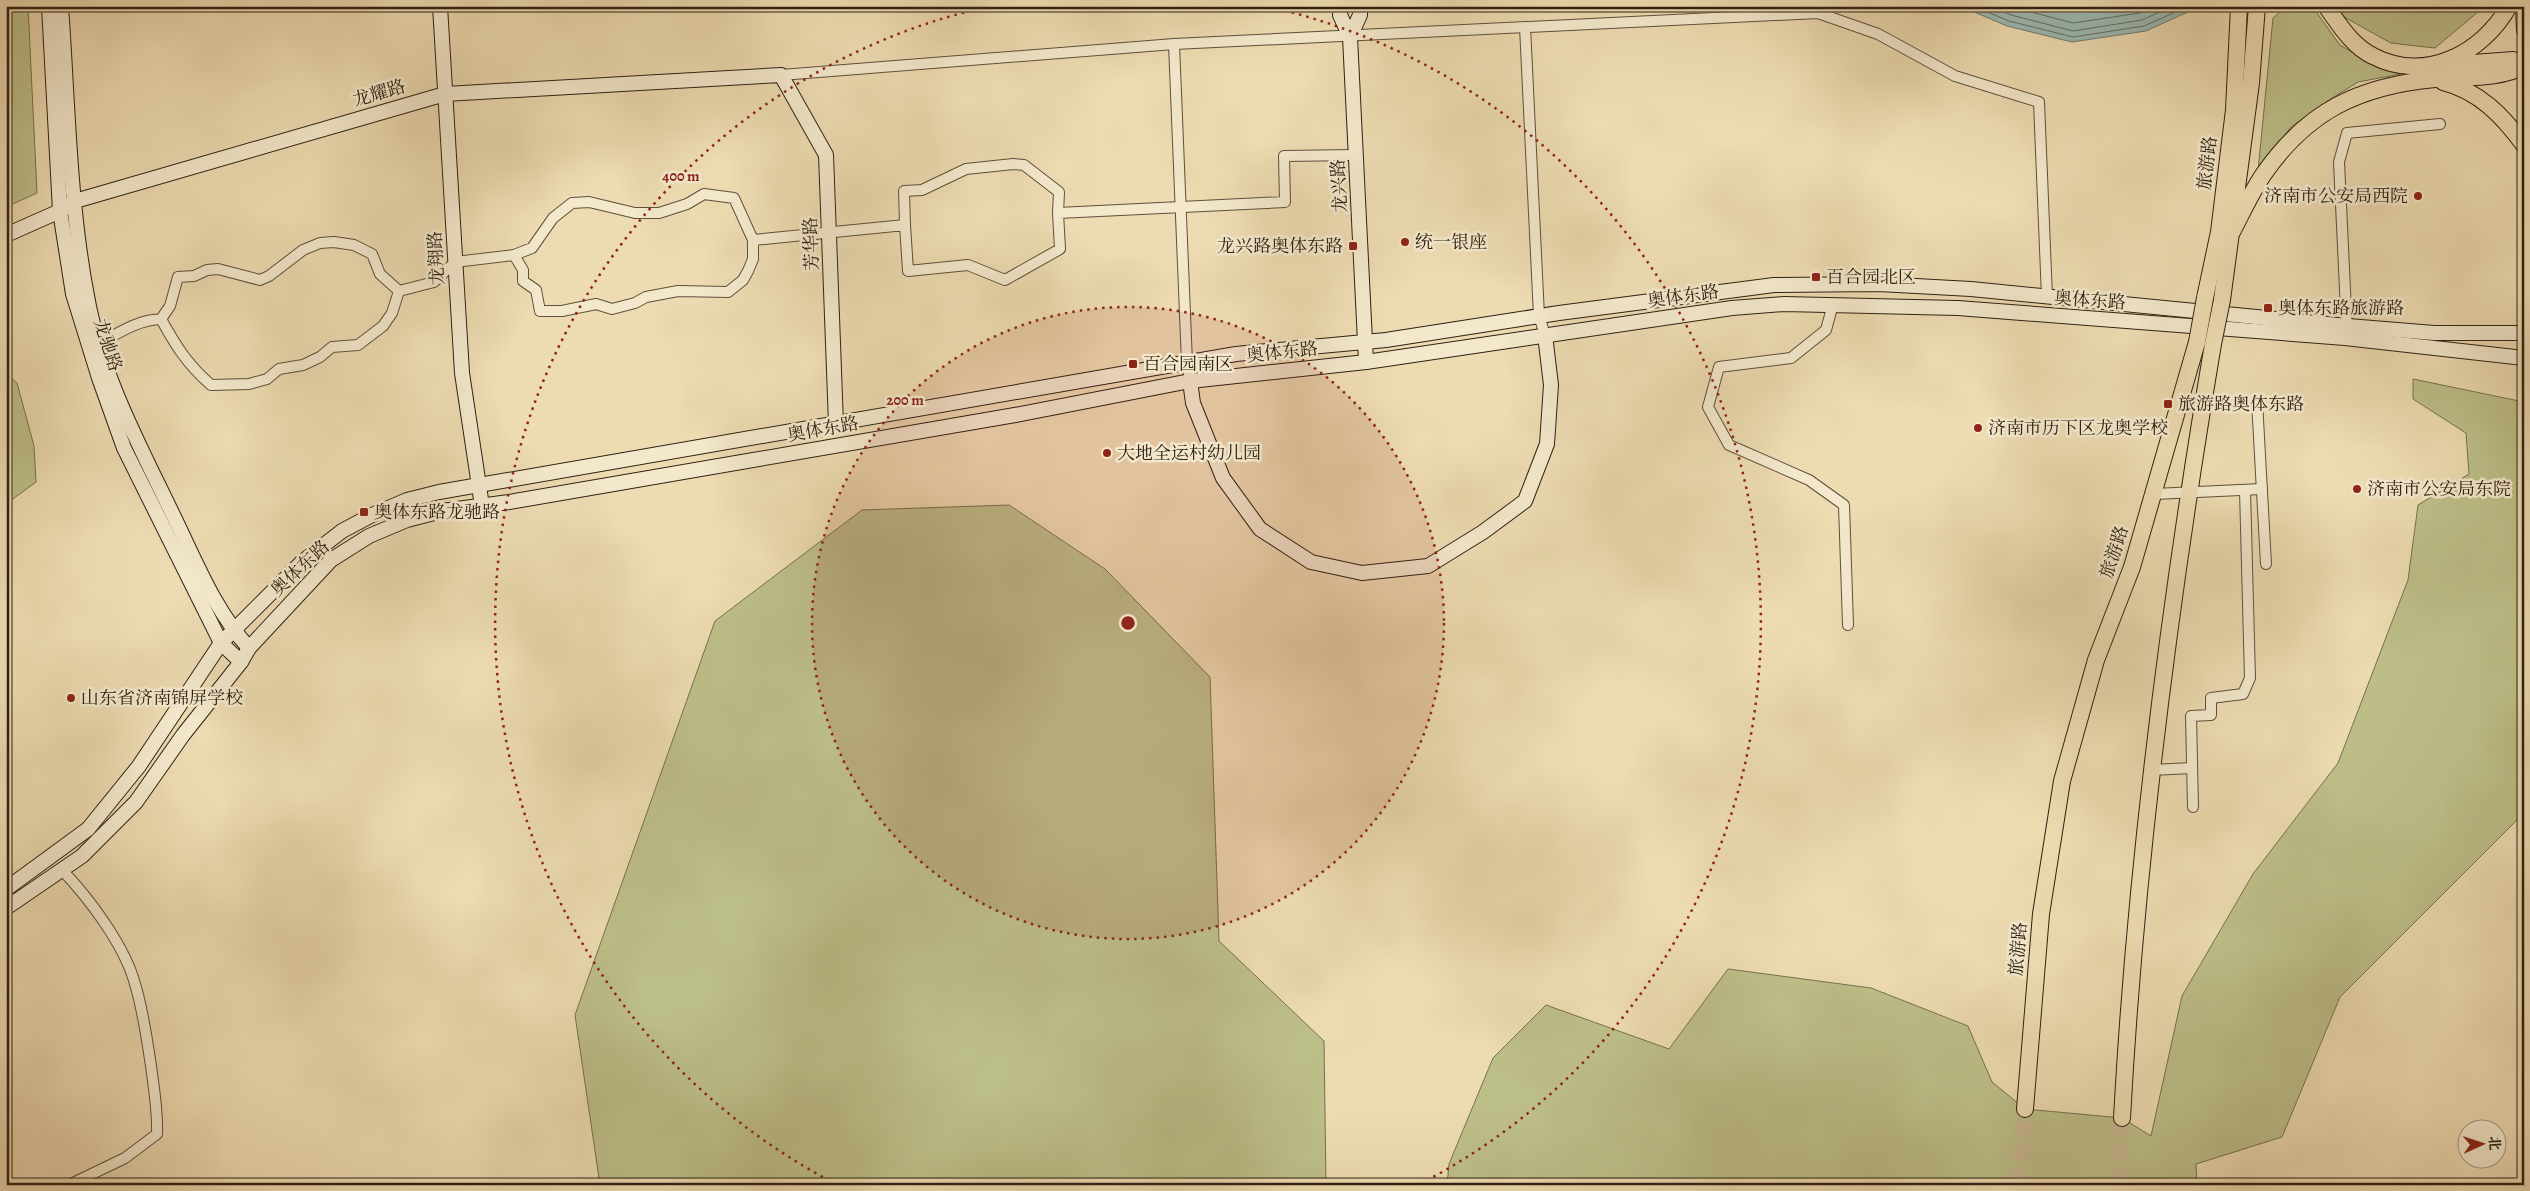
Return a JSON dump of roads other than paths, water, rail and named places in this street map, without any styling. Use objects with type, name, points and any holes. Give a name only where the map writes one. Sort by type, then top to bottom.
[{"type":"main road","name":"龙驰路","points":[[49,6],[60,211],[72,294],[124,448],[221,643],[241,662]]},
{"type":"main road","name":"龙驰路","points":[[61,6],[75,201],[87,297],[114,392],[206,583],[234,631],[249,648]]},
{"type":"main road","name":"龙翔路","points":[[440,6],[462,373],[482,506]]},
{"type":"main road","name":"龙兴路","points":[[1340,6],[1340,15],[1350,37],[1366,362]]},
{"type":"main road","name":"龙兴路","points":[[1350,37],[1360,15],[1360,6]]},
{"type":"main road","name":"旅游路","points":[[2025,1109],[2041,914],[2062,781],[2096,660],[2132,567],[2196,342],[2219,232],[2231,138],[2238,6]]},
{"type":"main road","points":[[2326,6],[2350,38],[2373,56],[2435,72],[2480,98],[2508,122],[2524,145]]},
{"type":"main road","points":[[2435,72],[2482,40],[2501,21],[2509,6]]},
{"type":"main road","points":[[2522,6],[2524,30]]},
{"type":"main road","name":"旅游路","points":[[2122,1118],[2130,981],[2151,770],[2189,493],[2232,232],[2257,13]]},
{"type":"main road","points":[[2232,232],[2263,176],[2285,146],[2316,117],[2352,97],[2435,72],[2513,60],[2524,66]]},
{"type":"main road","name":"龙耀路","points":[[6,235],[60,211],[75,201],[445,94],[781,74]]},
{"type":"main road","name":"芳华路","points":[[781,74],[826,155],[836,424]]},
{"type":"main road","points":[[6,889],[88,829],[139,766],[221,643],[302,562],[342,531],[372,515],[407,500],[478,485],[1236,354],[1366,340],[1386,340],[1539,316],[1774,285],[1879,284],[1971,289],[2347,332],[2524,333]]},
{"type":"main road","name":"奥体东路","points":[[6,908],[82,856],[136,802],[183,735],[241,662],[249,648],[285,606],[331,560],[369,536],[407,520],[442,511],[482,506],[1005,417],[1190,381],[1366,362],[1732,308],[1784,304],[1958,308],[2347,332],[2524,358]]},
{"type":"main road","points":[[1190,381],[1193,403],[1223,478],[1260,529],[1311,562],[1362,573],[1428,566],[1483,532],[1525,500],[1547,444],[1551,385],[1545,335]]},
{"type":"street","points":[[781,74],[1174,44],[1818,13],[1878,34],[1955,76],[2039,102],[2047,297]]},
{"type":"street","points":[[1524,27],[1539,316],[1545,335]]},
{"type":"street","points":[[1174,44],[1187,363],[1190,381]]},
{"type":"street","points":[[2347,332],[2339,162],[2347,133],[2440,124]]},
{"type":"street","points":[[1058,212],[1285,202],[1284,156],[1357,155]]},
{"type":"street","points":[[992,165],[1024,165],[1059,192],[1058,212],[1060,249],[1005,280],[968,265],[908,271],[904,190],[922,190],[966,169],[992,165]]},
{"type":"street","points":[[399,290],[434,282],[455,262],[514,255],[532,248],[553,218],[572,203],[589,202],[635,212],[659,213],[687,204],[704,194],[734,198],[753,240],[753,258],[748,270],[743,280],[728,292],[678,291],[646,297],[635,303],[612,308],[596,304],[562,311],[540,312],[536,290],[523,281],[523,270],[514,255]]},
{"type":"street","points":[[753,240],[905,225]]},
{"type":"street","points":[[161,319],[170,306],[178,277],[194,276],[207,270],[218,269],[260,280],[269,276],[303,250],[320,243],[354,245],[372,254],[380,274],[399,290]]},
{"type":"street","points":[[161,319],[180,353],[192,368],[211,385],[249,384],[267,379],[279,368],[303,365],[320,357],[332,346],[358,345],[383,326],[392,313],[399,290]]},
{"type":"street","points":[[1833,304],[1826,330],[1791,358],[1719,367],[1708,407],[1729,445],[1809,480],[1844,505],[1848,625]]},
{"type":"street","points":[[100,343],[134,325],[148,320],[161,319]]},
{"type":"street","points":[[2257,401],[2266,564]]},
{"type":"street","points":[[2154,494],[2262,489]]},
{"type":"street","points":[[2193,807],[2191,716],[2211,715],[2211,698],[2243,694],[2250,678],[2245,490]]},
{"type":"street","points":[[2151,770],[2192,768]]},
{"type":"street","points":[[62,870],[85,895],[116,944],[135,982],[148,1048],[158,1117],[157,1134],[125,1158],[69,1185]]},
{"type":"water","points":[[1960,6],[2201,6],[2146,31],[2072,42],[2007,26]]},
{"type":"tunnel","points":[[2019,1185],[2025,1109]]},
{"type":"tunnel","points":[[2117,1185],[2122,1118]]},
{"type":"place","name":"济南市公安局西院","points":[[2418,196]]},
{"type":"place","name":"统一银座","points":[[1405,242]]},
{"type":"place","name":"龙兴路奥体东路","points":[[1353,246]]},
{"type":"place","name":"百合园北区","points":[[1816,277]]},
{"type":"place","name":"奥体东路旅游路","points":[[2268,308]]},
{"type":"place","name":"百合园南区","points":[[1133,364]]},
{"type":"place","name":"旅游路奥体东路","points":[[2168,404]]},
{"type":"place","name":"济南市历下区龙奥学校","points":[[1978,428]]},
{"type":"place","name":"大地全运村幼儿园","points":[[1107,453]]},
{"type":"place","name":"济南市公安局东院","points":[[2357,489]]},
{"type":"place","name":"奥体东路龙驰路","points":[[364,512]]},
{"type":"place","name":"山东省济南锦屏学校","points":[[71,698]]}]
